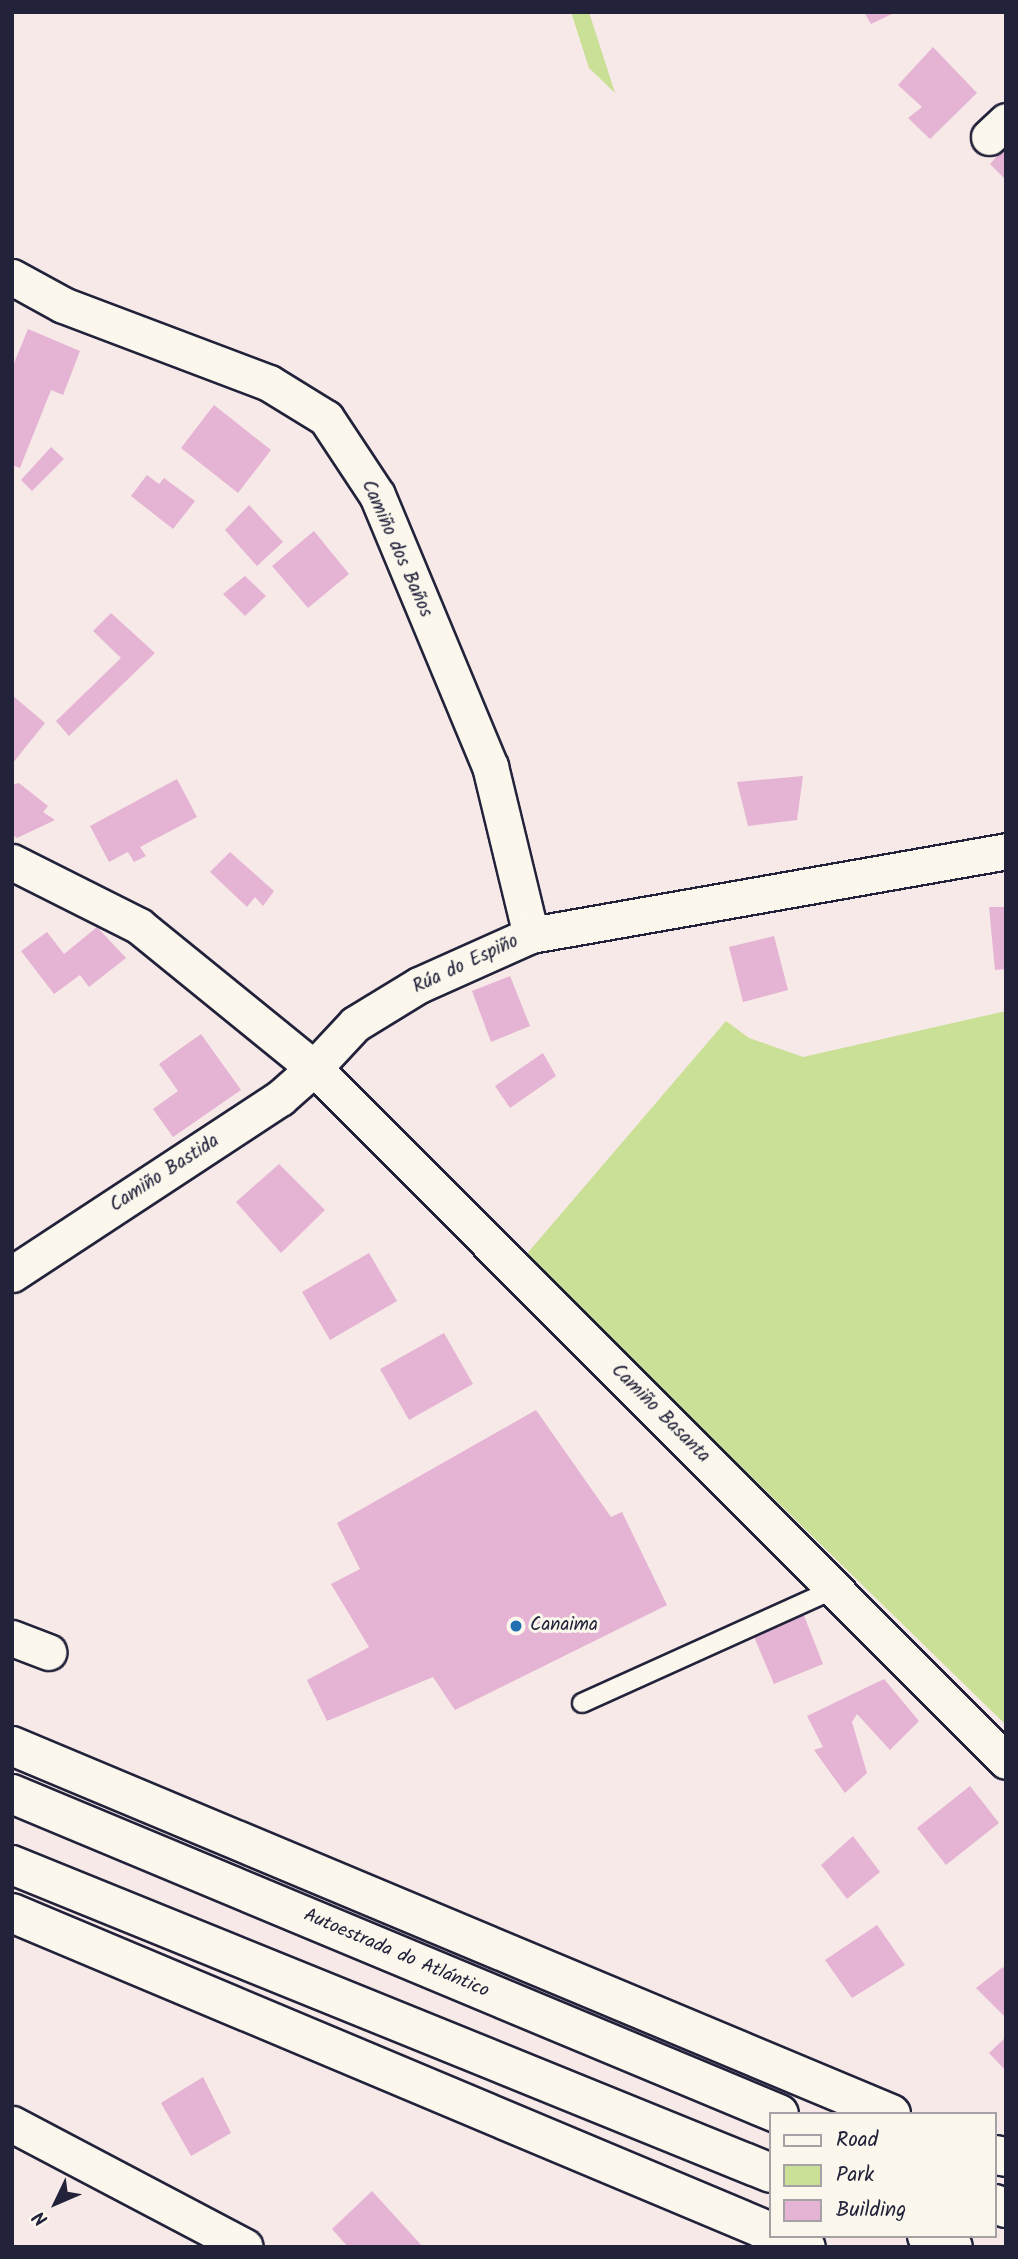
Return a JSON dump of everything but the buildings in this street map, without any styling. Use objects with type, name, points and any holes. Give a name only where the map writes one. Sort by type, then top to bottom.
[{"type":"highway","points":[[12,1746],[886,2112]]},
{"type":"highway","name":"Autoestrada do Atlántico","points":[[12,1794],[774,2112]]},
{"type":"highway","points":[[12,1865],[769,2172]]},
{"type":"highway","points":[[12,1913],[769,2231]]},
{"type":"highway","points":[[786,2238],[806,2247]]},
{"type":"highway","points":[[932,2238],[953,2247]]},
{"type":"street","name":"Camiño dos Baños","points":[[12,277],[63,305],[269,383],[326,418],[377,495],[490,766],[531,935]]},
{"type":"street","name":"Rúa do Espiño","points":[[314,1068],[355,1024],[419,985],[531,935],[1006,851]]},
{"type":"street","points":[[12,862],[139,926],[314,1068]]},
{"type":"street","name":"Camiño Bastida","points":[[12,1274],[280,1098],[314,1068]]},
{"type":"street","name":"Camiño Basanta","points":[[314,1068],[1006,1761]]},
{"type":"street","points":[[12,1638],[48,1652]]},
{"type":"street","points":[[12,2124],[244,2247]]},
{"type":"lane","points":[[582,1703],[835,1589]]},
{"type":"green space","points":[[571,12],[589,12],[615,93],[589,68]]},
{"type":"green space","points":[[1006,1011],[1006,1725],[525,1256],[726,1021],[749,1038],[803,1057]]},
{"type":"place","name":"Canaima","points":[[516,1626]]}]
